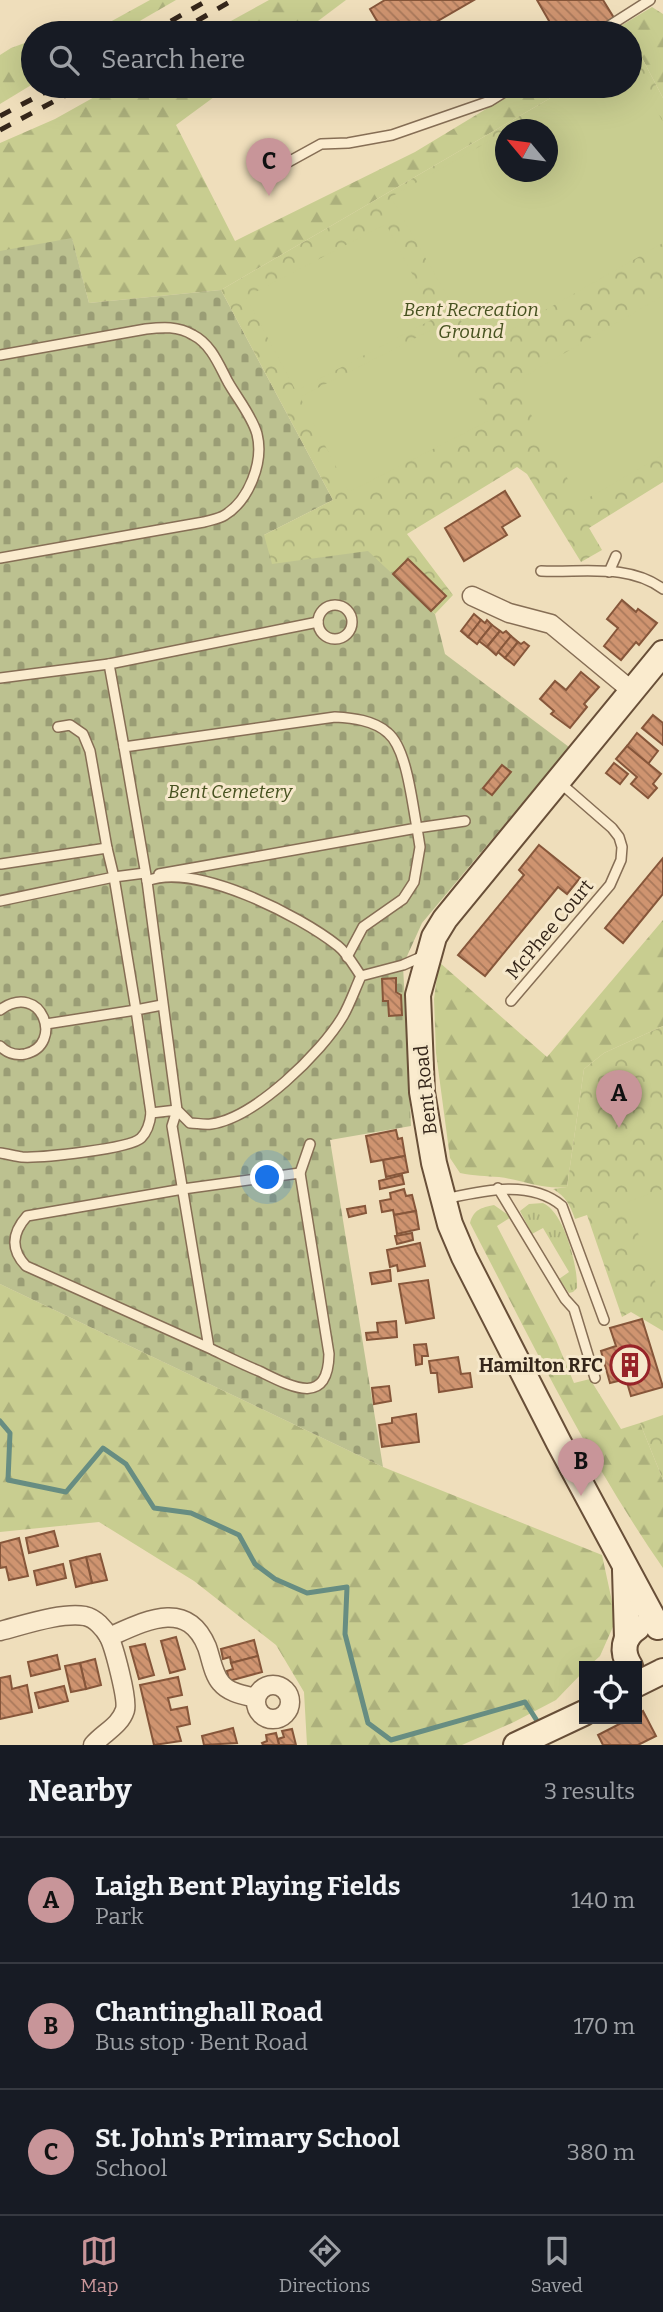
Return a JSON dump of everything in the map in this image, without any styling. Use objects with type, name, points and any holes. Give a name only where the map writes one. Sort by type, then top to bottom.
[{"type":"street","points":[[472,596],[509,613],[551,625],[632,691]]},
{"type":"street","name":"Bent Road","points":[[661,1629],[624,1565],[462,1254],[450,1224],[434,1163],[422,1092],[418,995],[434,937],[445,919],[663,653]]},
{"type":"street","name":"Bent Road","points":[[624,1565],[636,1661]]},
{"type":"street","points":[[0,1631],[58,1617],[86,1616],[96,1621],[109,1637],[123,1686],[126,1708],[118,1724],[93,1745]]},
{"type":"street","points":[[109,1637],[138,1623],[177,1616],[197,1628],[206,1644],[219,1682],[228,1690],[256,1698]]},
{"type":"street","points":[[636,1661],[632,1631],[649,1625],[661,1629]]},
{"type":"street","points":[[534,1737],[579,1716]]},
{"type":"lane","points":[[617,21],[650,0]]},
{"type":"lane","points":[[281,166],[321,144],[348,143],[392,135],[494,98]]},
{"type":"lane","points":[[0,355],[146,329],[177,328],[194,335],[212,351],[256,433],[258,448],[257,465],[249,488],[225,515],[204,522],[0,558]]},
{"type":"lane","points":[[610,572],[617,556]]},
{"type":"lane","points":[[541,571],[646,574],[663,589]]},
{"type":"lane","points":[[0,678],[109,664],[318,622]]},
{"type":"lane","points":[[109,664],[146,877],[177,1110],[173,1126],[209,1348]]},
{"type":"lane","points":[[124,747],[335,717],[354,718],[371,723],[388,733],[399,748],[417,828],[420,847],[414,882],[403,900],[363,927],[347,957]]},
{"type":"lane","points":[[0,1153],[23,1157],[56,1156],[139,1141],[149,1127],[151,1114],[114,877],[90,751],[83,734],[70,725],[58,727]]},
{"type":"lane","name":"McPhee Court","points":[[511,1001],[610,885],[621,860],[619,836],[558,781]]},
{"type":"lane","points":[[158,876],[160,873],[465,821]]},
{"type":"lane","points":[[1,864],[107,848]]},
{"type":"lane","points":[[0,901],[114,877],[158,876],[199,881],[268,903],[304,922],[341,948],[361,976]]},
{"type":"lane","points":[[361,976],[428,955]]},
{"type":"lane","points":[[177,1110],[190,1123],[211,1124],[230,1118],[285,1082],[318,1051],[343,1015],[361,976]]},
{"type":"lane","points":[[0,1010],[9,1003],[22,1001],[33,1005],[42,1013],[46,1024],[45,1036],[39,1047],[29,1053],[18,1055],[6,1052],[0,1046]]},
{"type":"lane","points":[[46,1024],[162,1005]]},
{"type":"lane","points":[[151,1114],[177,1110]]},
{"type":"lane","points":[[300,1173],[183,1189],[27,1216],[17,1227],[14,1237],[15,1250],[26,1266],[288,1385],[303,1390],[314,1387],[324,1380],[329,1372],[329,1354],[300,1173],[310,1144]]},
{"type":"lane","points":[[443,1199],[498,1188],[552,1198],[562,1206],[604,1320]]},
{"type":"lane","points":[[498,1188],[565,1299],[574,1309],[595,1378]]},
{"type":"green space","points":[[150,0],[176,0],[140,21],[112,21]]},
{"type":"green space","points":[[269,0],[346,0],[318,21],[231,21]]},
{"type":"green space","points":[[652,7],[663,14],[663,98],[642,58],[642,21],[629,21]]},
{"type":"green space","points":[[21,44],[21,91],[0,104],[0,55]]},
{"type":"green space","name":"Bent Recreation Ground","points":[[642,58],[663,98],[663,482],[589,528],[602,550],[581,562],[527,474],[517,467],[407,534],[453,595],[435,614],[368,551],[272,564],[264,535],[333,500],[221,290],[495,130],[495,182],[558,182],[558,119],[514,119],[550,98],[642,98]]},
{"type":"green space","points":[[642,84],[663,122],[663,243],[477,349],[391,197],[495,138],[495,182],[558,182],[558,119],[527,119],[565,98],[642,98]]},
{"type":"green space","points":[[93,98],[213,98],[176,125],[235,241],[415,152],[504,98],[550,98],[514,119],[495,119],[495,130],[221,290],[89,303],[72,239],[0,252],[0,143],[55,119]]},
{"type":"green space","points":[[386,224],[435,318],[296,391],[246,297]]},
{"type":"green space","name":"Bent Cemetery","points":[[72,238],[89,303],[221,290],[333,500],[264,535],[369,551],[435,614],[445,654],[569,747],[422,923],[403,965],[411,1126],[330,1140],[383,1467],[0,1284],[0,251]]},
{"type":"green space","points":[[663,296],[663,455],[581,502],[513,383]]},
{"type":"green space","points":[[441,325],[490,420],[349,492],[300,397]]},
{"type":"green space","points":[[663,920],[663,1026],[604,1053],[584,1069],[567,1187],[549,1187],[499,1177],[460,1173],[450,1158],[436,1053],[434,999],[439,962],[547,1057]]},
{"type":"green space","points":[[663,1026],[663,1331],[631,1312],[622,1317],[587,1215],[575,1219],[567,1202],[553,1189],[567,1187],[584,1069],[604,1053]]},
{"type":"green space","points":[[663,1189],[663,1303],[627,1202]]},
{"type":"green space","points":[[543,1203],[551,1208],[557,1217],[568,1241],[577,1278],[577,1288],[573,1292],[569,1293],[559,1279],[569,1272],[543,1228],[532,1234],[520,1211],[529,1204]]},
{"type":"green space","points":[[494,1205],[511,1217],[497,1226],[556,1340],[574,1383],[590,1379],[621,1429],[640,1423],[663,1480],[663,1568],[585,1442],[470,1223],[479,1210]]},
{"type":"green space","points":[[0,1284],[383,1467],[602,1555],[616,1620],[600,1656],[594,1661],[579,1661],[579,1676],[556,1700],[462,1745],[307,1745],[304,1692],[276,1645],[194,1581],[99,1522],[0,1532]]},
{"type":"green space","points":[[663,1415],[663,1480],[640,1423]]},
{"type":"building","points":[[385,0],[474,0],[438,21],[377,21],[370,9]]},
{"type":"building","points":[[537,0],[603,0],[614,18],[609,21],[549,21]]},
{"type":"building","points":[[505,491],[520,516],[502,527],[507,535],[464,561],[445,528]]},
{"type":"building","points":[[408,559],[446,596],[431,611],[393,574]]},
{"type":"building","points":[[622,600],[636,612],[638,609],[657,623],[639,645],[636,642],[621,660],[604,646],[618,628],[607,619]]},
{"type":"building","points":[[474,614],[481,620],[468,637],[461,631]]},
{"type":"building","points":[[481,620],[485,623],[487,620],[492,625],[477,644],[468,637]]},
{"type":"building","points":[[492,625],[500,631],[487,647],[479,641]]},
{"type":"building","points":[[500,631],[506,631],[511,636],[496,655],[487,647]]},
{"type":"building","points":[[511,636],[518,642],[505,658],[498,652]]},
{"type":"building","points":[[518,642],[529,646],[514,665],[505,658]]},
{"type":"building","points":[[581,672],[599,687],[584,704],[587,707],[570,728],[551,714],[554,711],[540,699],[555,681],[566,690]]},
{"type":"building","points":[[653,715],[663,723],[663,745],[642,728]]},
{"type":"building","points":[[637,733],[658,751],[648,764],[627,746]]},
{"type":"building","points":[[627,746],[661,774],[653,784],[657,788],[648,798],[631,784],[637,777],[616,759]]},
{"type":"building","points":[[614,763],[628,774],[620,784],[606,773]]},
{"type":"building","points":[[502,765],[511,772],[492,795],[483,788]]},
{"type":"building","points":[[539,845],[580,878],[567,894],[558,887],[485,976],[458,955],[524,875],[519,870]]},
{"type":"building","points":[[663,858],[663,894],[623,943],[605,928]]},
{"type":"building","points":[[396,978],[396,992],[401,995],[402,1015],[389,1016],[388,1001],[383,1001],[382,979]]},
{"type":"building","points":[[396,1130],[398,1139],[402,1138],[405,1156],[371,1162],[366,1136]]},
{"type":"building","points":[[405,1156],[408,1172],[386,1177],[383,1160]]},
{"type":"building","points":[[402,1175],[404,1184],[380,1189],[379,1181]]},
{"type":"building","points":[[404,1189],[406,1196],[412,1195],[416,1211],[394,1215],[393,1210],[382,1212],[380,1201],[391,1199],[390,1193]]},
{"type":"building","points":[[365,1206],[366,1213],[349,1217],[347,1209]]},
{"type":"building","points":[[416,1211],[419,1229],[397,1234],[394,1215]]},
{"type":"building","points":[[412,1233],[413,1240],[397,1244],[395,1236]]},
{"type":"building","points":[[420,1243],[425,1266],[398,1271],[397,1265],[390,1267],[387,1250]]},
{"type":"building","points":[[390,1270],[391,1281],[372,1284],[370,1273]]},
{"type":"building","points":[[428,1280],[434,1318],[406,1323],[399,1284]]},
{"type":"building","name":"Hamilton RFC","points":[[642,1319],[663,1387],[631,1396],[626,1379],[610,1383],[601,1351],[616,1346],[610,1328]]},
{"type":"building","points":[[396,1321],[397,1337],[367,1340],[366,1333],[378,1332],[377,1323]]},
{"type":"building","points":[[426,1344],[428,1356],[422,1356],[422,1364],[416,1365],[414,1345]]},
{"type":"building","points":[[458,1357],[461,1374],[470,1373],[472,1387],[439,1392],[437,1373],[431,1373],[429,1361]]},
{"type":"building","points":[[389,1386],[391,1401],[374,1404],[372,1388]]},
{"type":"building","points":[[416,1414],[419,1442],[382,1447],[379,1425],[392,1423],[392,1418]]},
{"type":"building","points":[[54,1531],[58,1546],[29,1553],[26,1538]]},
{"type":"building","points":[[19,1538],[28,1576],[9,1580],[6,1567],[0,1568],[0,1543]]},
{"type":"building","points":[[100,1554],[107,1580],[92,1583],[86,1557]]},
{"type":"building","points":[[86,1557],[92,1583],[76,1587],[70,1561]]},
{"type":"building","points":[[63,1564],[66,1578],[37,1585],[34,1571]]},
{"type":"building","points":[[176,1637],[185,1669],[170,1673],[161,1641]]},
{"type":"building","points":[[254,1640],[258,1656],[231,1663],[230,1657],[223,1659],[221,1649]]},
{"type":"building","points":[[145,1644],[154,1675],[139,1679],[130,1647]]},
{"type":"building","points":[[57,1655],[60,1669],[31,1676],[28,1662]]},
{"type":"building","points":[[258,1656],[262,1672],[229,1681],[227,1671],[233,1669],[231,1663]]},
{"type":"building","points":[[95,1659],[101,1685],[86,1689],[80,1663]]},
{"type":"building","points":[[80,1663],[86,1689],[71,1692],[65,1666]]},
{"type":"building","points":[[10,1676],[12,1689],[27,1685],[32,1712],[0,1719],[0,1678]]},
{"type":"building","points":[[178,1677],[182,1695],[168,1698],[171,1710],[187,1707],[190,1724],[177,1727],[181,1741],[154,1745],[140,1685]]},
{"type":"building","points":[[64,1686],[68,1701],[39,1708],[35,1693]]},
{"type":"building","points":[[642,1712],[656,1736],[638,1745],[603,1745],[598,1735],[619,1724],[642,1724]]},
{"type":"building","points":[[233,1728],[237,1743],[204,1745],[202,1736]]},
{"type":"building","points":[[292,1729],[296,1745],[279,1745],[278,1739],[284,1737],[282,1731]]},
{"type":"building","points":[[276,1733],[279,1745],[263,1745],[262,1743],[267,1741],[266,1735]]},
{"type":"waterway","points":[[0,1421],[10,1433],[8,1480],[66,1492],[103,1448],[126,1464],[154,1508],[191,1513],[239,1535],[255,1564],[275,1579],[307,1593],[347,1587],[345,1634],[368,1723],[391,1740],[525,1702],[541,1727]]},
{"type":"railway","points":[[171,21],[208,0]]},
{"type":"railway","points":[[197,21],[233,0]]},
{"type":"railway","points":[[0,116],[34,98]]},
{"type":"railway","points":[[0,130],[60,98]]},
{"type":"place","name":"St. John's Primary School","points":[[269,196]]},
{"type":"place","name":"Laigh Bent Playing Fields","points":[[619,1128]]},
{"type":"place","name":"Hamilton RFC","points":[[630,1365]]},
{"type":"place","name":"Chantinghall Road","points":[[581,1496]]}]
